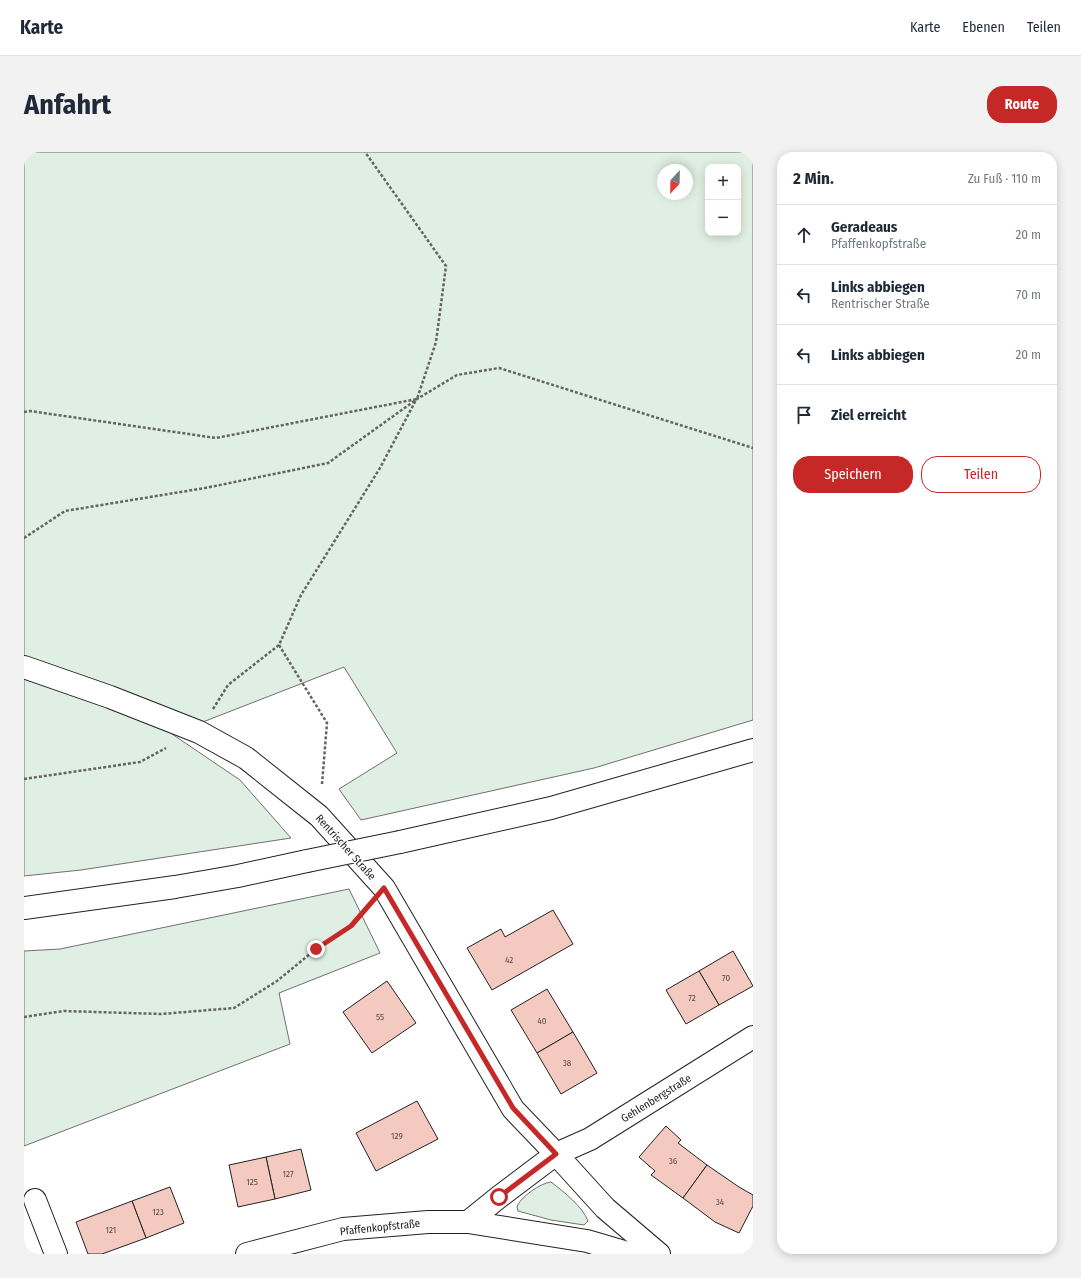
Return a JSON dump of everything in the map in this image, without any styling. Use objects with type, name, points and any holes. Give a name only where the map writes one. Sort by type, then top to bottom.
[{"type":"main road","name":"Rentrischer Straße","points":[[24,667],[110,697],[199,732],[246,758],[319,816],[384,888],[513,1108],[605,1208],[659,1254]]},
{"type":"main road","points":[[24,908],[175,887],[238,876],[400,842],[551,808],[753,750]]},
{"type":"main road","name":"Gehlenbergstraße","points":[[556,1154],[590,1139],[753,1037]]},
{"type":"main road","points":[[468,1222],[556,1154]]},
{"type":"main road","points":[[35,1200],[56,1254]]},
{"type":"main road","name":"Pfaffenkopfstraße","points":[[247,1254],[294,1248],[343,1229],[428,1222],[468,1222],[587,1241],[631,1254]]},
{"type":"path","points":[[319,816],[327,722],[279,645],[302,595],[380,468],[417,399],[436,342],[446,266],[365,152]]},
{"type":"path","points":[[24,538],[65,511],[205,488],[328,462],[417,399],[457,374],[499,368],[753,448]]},
{"type":"path","points":[[24,412],[30,411],[216,438],[417,399]]},
{"type":"path","points":[[24,1018],[64,1011],[161,1014],[234,1008],[277,981],[316,949],[351,926],[384,888]]},
{"type":"green space","points":[[24,152],[753,152],[753,720],[594,768],[361,820],[339,789],[397,753],[344,667],[172,734],[240,780],[291,838],[81,870],[24,876]]},
{"type":"green space","points":[[349,889],[380,953],[279,993],[290,1044],[24,1146],[24,951],[60,949]]},
{"type":"green space","points":[[551,1182],[582,1210],[588,1221],[584,1225],[551,1220],[518,1211],[517,1207],[519,1203],[526,1195],[542,1185]]},
{"type":"building","points":[[553,910],[573,944],[492,990],[467,948],[501,929],[505,937]]},
{"type":"building","points":[[733,951],[753,986],[719,1005],[699,971]]},
{"type":"building","points":[[699,971],[719,1005],[686,1024],[666,990]]},
{"type":"building","points":[[387,981],[416,1023],[372,1053],[343,1012]]},
{"type":"building","points":[[547,989],[573,1032],[537,1053],[511,1010]]},
{"type":"building","points":[[573,1032],[597,1073],[561,1094],[537,1053]]},
{"type":"building","points":[[417,1101],[438,1139],[376,1171],[356,1133]]},
{"type":"building","points":[[666,1126],[681,1140],[678,1143],[707,1165],[683,1198],[651,1175],[655,1171],[639,1157]]},
{"type":"building","points":[[301,1149],[311,1190],[275,1199],[266,1157]]},
{"type":"building","points":[[266,1157],[275,1199],[238,1207],[229,1165]]},
{"type":"building","points":[[707,1165],[753,1195],[753,1206],[739,1233],[715,1222],[683,1198]]},
{"type":"building","points":[[170,1187],[184,1223],[146,1238],[132,1201]]},
{"type":"building","points":[[132,1201],[146,1238],[102,1254],[88,1254],[76,1222]]},
{"type":"route","points":[[316,949],[351,926],[384,888],[513,1108],[556,1154],[499,1197]]}]
